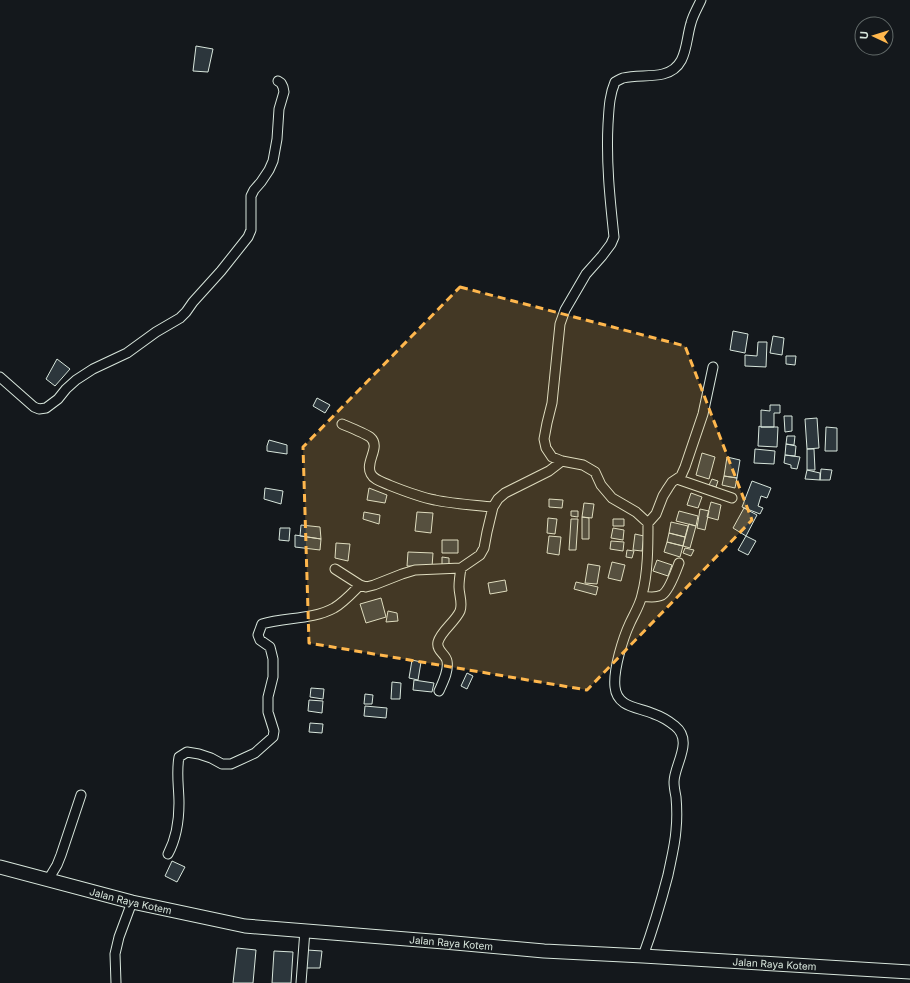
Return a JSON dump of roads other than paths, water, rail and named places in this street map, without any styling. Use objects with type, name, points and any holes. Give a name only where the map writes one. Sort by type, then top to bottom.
[{"type":"street","points":[[648,523],[636,512],[612,498],[601,485],[595,472],[583,465],[562,461],[552,457],[546,448],[544,439],[552,403],[560,324],[565,310],[586,274],[602,256],[611,244],[614,237],[608,177],[607,145],[610,92],[615,82],[623,78],[666,74],[675,68],[681,61],[691,22],[701,0]]},
{"type":"street","points":[[0,377],[34,407],[39,409],[46,408],[58,399],[76,380],[127,353],[156,332],[180,318],[186,312],[192,302],[221,271],[248,237],[251,230],[251,196],[269,170],[273,161],[277,139],[279,109],[284,92],[282,83],[278,81]]},
{"type":"street","points":[[643,956],[654,927],[666,885],[675,843],[676,812],[674,782],[675,772],[683,752],[683,737],[676,726],[654,713],[636,709],[624,704],[617,695],[614,679],[622,644],[642,596],[646,570],[648,523],[656,514],[668,488],[672,482],[681,476],[685,467],[703,414],[713,367]]},
{"type":"street","points":[[342,424],[369,436],[374,441],[369,470],[371,476],[378,480],[410,494],[436,501],[493,507]]},
{"type":"street","points":[[335,569],[360,586],[366,586],[374,585],[415,570],[461,568],[480,555],[484,548],[493,507],[498,499],[506,493],[549,471],[562,461]]},
{"type":"street","points":[[677,479],[732,498]]},
{"type":"street","points":[[642,596],[656,597],[662,595],[666,591],[679,563]]},
{"type":"street","points":[[439,691],[446,676],[447,661],[445,656],[440,652],[438,641],[459,612],[461,601],[459,577],[461,568]]},
{"type":"street","points":[[168,854],[177,829],[179,804],[177,766],[179,757],[187,752],[211,758],[222,764],[231,764],[255,753],[273,737],[274,731],[268,712],[268,697],[273,676],[273,659],[270,647],[260,640],[258,635],[262,624],[323,613],[336,607],[360,586]]},
{"type":"street","points":[[48,880],[61,855],[81,795]]},
{"type":"street","name":"Jalan Raya Kotem","points":[[0,867],[132,902],[245,926],[544,951],[910,972]]},
{"type":"street","points":[[116,983],[115,954],[119,937],[132,902]]},
{"type":"street","points":[[301,983],[305,930]]}]
